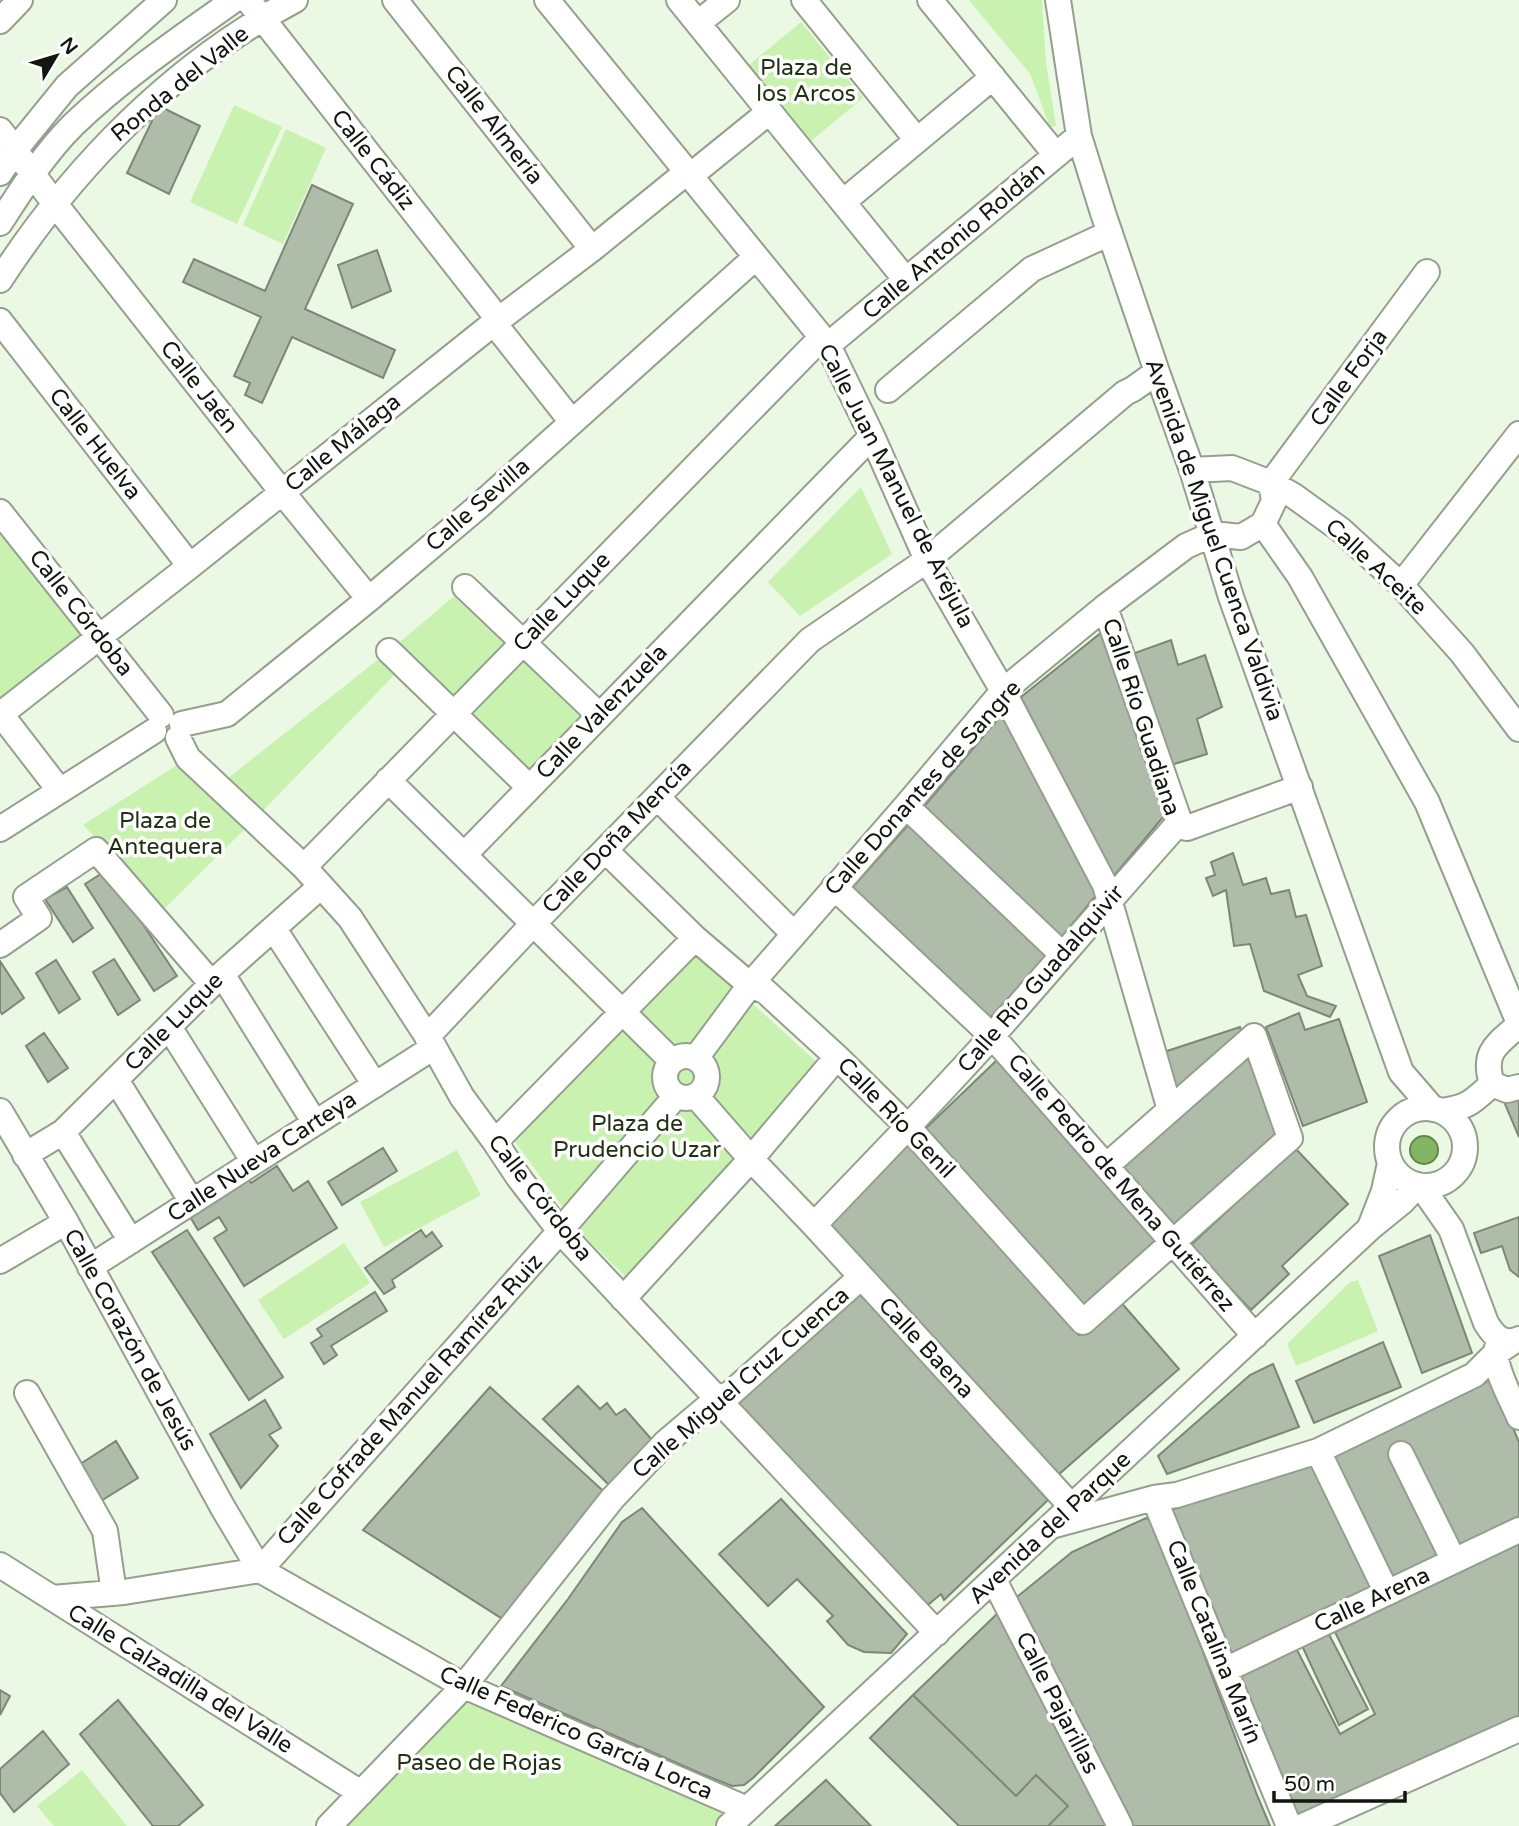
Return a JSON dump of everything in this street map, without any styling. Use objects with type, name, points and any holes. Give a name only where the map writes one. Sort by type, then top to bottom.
[{"type":"street","points":[[0,21],[20,0]]},
{"type":"street","points":[[0,173],[8,140],[164,0]]},
{"type":"street","name":"Ronda del Valle","points":[[0,223],[33,172],[73,125],[153,56],[234,0]]},
{"type":"street","name":"Ronda del Valle","points":[[0,281],[26,240],[55,204],[100,150],[142,109],[195,65],[255,9],[295,0]]},
{"type":"street","name":"Calle Almería","points":[[395,0],[592,249]]},
{"type":"street","name":"Calle Juan Manuel de Aréjula","points":[[547,0],[825,342],[872,436],[928,560],[1003,691],[1105,884],[1170,1110]]},
{"type":"street","points":[[679,0],[906,280]]},
{"type":"street","points":[[698,23],[727,0]]},
{"type":"street","points":[[804,0],[917,141]]},
{"type":"street","points":[[930,0],[1056,155]]},
{"type":"street","name":"Avenida de Miguel Cuenca Valdivia","points":[[1058,0],[1079,136],[1192,470],[1231,597],[1401,1073],[1397,1121]]},
{"type":"street","name":"Calle Cádiz","points":[[255,9],[572,422]]},
{"type":"street","points":[[843,202],[993,77]]},
{"type":"street","name":"Calle Málaga","points":[[1,714],[496,321],[769,112]]},
{"type":"street","name":"Calle Antonio Roldán","points":[[825,342],[906,280],[1079,136]]},
{"type":"street","name":"Calle Jaén","points":[[8,140],[55,204],[369,599]]},
{"type":"street","points":[[888,390],[1032,269],[1110,233]]},
{"type":"street","name":"Calle Sevilla","points":[[0,829],[169,727],[227,714],[479,506],[756,257]]},
{"type":"street","name":"Calle Forja","points":[[1271,483],[1427,272]]},
{"type":"street","name":"Calle Huelva","points":[[0,321],[190,566]]},
{"type":"street","name":"Calle Luque","points":[[304,867],[523,642],[825,342]]},
{"type":"street","name":"Calle Doña Mencía","points":[[430,1042],[533,924],[810,640],[928,560],[1125,393],[1157,372]]},
{"type":"street","points":[[1401,585],[1519,435]]},
{"type":"street","name":"Calle Valenzuela","points":[[465,854],[872,436]]},
{"type":"street","name":"Calle Aceite","points":[[1192,470],[1232,468],[1271,483],[1341,530],[1401,585],[1462,653],[1519,729]]},
{"type":"street","points":[[1213,534],[1241,537],[1263,524],[1274,501],[1271,483]]},
{"type":"street","name":"Calle Córdoba","points":[[0,512],[169,727],[188,758],[304,867],[349,918],[430,1042],[462,1097],[560,1231],[937,1633]]},
{"type":"street","points":[[1263,524],[1300,577],[1427,802],[1519,1024],[1500,1041],[1489,1056],[1487,1069],[1492,1084],[1507,1090],[1519,1087]]},
{"type":"street","name":"Calle Donantes de Sangre","points":[[684,1059],[1003,691],[1105,607],[1186,546],[1213,534]]},
{"type":"street","points":[[465,587],[599,715]]},
{"type":"street","name":"Calle Río Guadiana","points":[[1105,607],[1178,817],[1176,827]]},
{"type":"street","points":[[389,652],[528,787]]},
{"type":"street","points":[[1,714],[60,791]]},
{"type":"street","points":[[388,780],[622,1012],[684,1059],[705,1067],[708,1081],[705,1087],[686,1096],[560,1231]]},
{"type":"street","points":[[1176,827],[1187,828],[1300,787]]},
{"type":"street","points":[[657,797],[794,934]]},
{"type":"street","points":[[906,806],[1063,955]]},
{"type":"street","name":"Calle Río Guadalquivir","points":[[814,1225],[992,1036],[1176,827]]},
{"type":"street","points":[[0,945],[39,918],[26,897],[96,850],[217,979],[315,1123]]},
{"type":"street","name":"Calle Río Genil","points":[[606,851],[695,937],[750,985],[765,991],[908,1127],[1083,1322],[1173,1243]]},
{"type":"street","name":"Calle Luque","points":[[26,1155],[63,1132],[217,979],[321,886]]},
{"type":"street","name":"Calle Pedro de Mena Gutiérrez","points":[[834,887],[992,1036],[1255,1336]]},
{"type":"street","points":[[274,929],[375,1085]]},
{"type":"street","points":[[495,1142],[695,937]]},
{"type":"street","points":[[169,1027],[254,1162]]},
{"type":"street","points":[[1106,1166],[1254,1036],[1290,1138],[1173,1243]]},
{"type":"street","name":"Calle Nueva Carteya","points":[[90,1267],[375,1085],[430,1042]]},
{"type":"street","points":[[623,1299],[751,1159],[837,1057]]},
{"type":"street","points":[[684,1059],[668,1066],[665,1079],[667,1086],[686,1096]]},
{"type":"street","name":"Avenida de Miguel Cuenca Valdivia","points":[[1401,1073],[1437,1110]]},
{"type":"street","points":[[116,1080],[192,1202]]},
{"type":"street","points":[[1455,1174],[1439,1184],[1420,1186],[1403,1179],[1390,1163],[1387,1152],[1391,1129],[1405,1114],[1413,1110],[1457,1109],[1470,1104],[1492,1084]]},
{"type":"street","name":"Calle Baena","points":[[686,1096],[814,1225],[1073,1507]]},
{"type":"street","points":[[1461,1131],[1470,1104]]},
{"type":"street","points":[[1437,1110],[1456,1123],[1464,1139],[1464,1158],[1455,1174],[1451,1229]]},
{"type":"street","name":"Calle Corazón de Jesús","points":[[0,1111],[66,1222],[223,1508],[260,1570]]},
{"type":"street","points":[[63,1132],[131,1241]]},
{"type":"street","name":"Avenida del Parque","points":[[1370,1228],[1384,1191],[1390,1163]]},
{"type":"street","points":[[1420,1186],[1451,1229],[1486,1323],[1492,1333],[1508,1344]]},
{"type":"street","name":"Avenida del Parque","points":[[738,1818],[1370,1228],[1420,1186]]},
{"type":"street","points":[[2,1255],[66,1222]]},
{"type":"street","name":"Calle Cofrade Manuel Ramírez Ruiz","points":[[260,1570],[560,1231]]},
{"type":"street","name":"Calle Miguel Cruz Cuenca","points":[[464,1686],[612,1499],[665,1443],[717,1399],[732,1393],[861,1276]]},
{"type":"street","points":[[1508,1344],[1498,1368],[1519,1417]]},
{"type":"street","points":[[1052,1526],[1146,1500],[1177,1495],[1318,1451],[1474,1375],[1508,1344]]},
{"type":"street","points":[[27,1393],[105,1531],[114,1593]]},
{"type":"street","points":[[1318,1451],[1387,1592]]},
{"type":"street","points":[[1401,1454],[1454,1562]]},
{"type":"street","name":"Calle Catalina Marín","points":[[1111,1471],[1122,1488],[1146,1500],[1225,1670],[1289,1826]]},
{"type":"street","name":"Calle Arena","points":[[1225,1670],[1519,1530]]},
{"type":"street","name":"Calle Calzadilla del Valle","points":[[0,1565],[360,1793]]},
{"type":"street","points":[[52,1598],[114,1593],[260,1570]]},
{"type":"street","name":"Calle Federico García Lorca","points":[[260,1570],[464,1686],[738,1818]]},
{"type":"street","name":"Calle Pajarillas","points":[[994,1580],[1120,1826]]},
{"type":"street","points":[[329,1826],[464,1686]]},
{"type":"street","points":[[1303,1826],[1519,1729]]},
{"type":"green space","points":[[969,0],[1042,0],[1046,62],[1056,126],[1050,127],[1030,74]]},
{"type":"green space","name":"Plaza de los Arcos","points":[[801,22],[863,98],[811,141],[749,65]]},
{"type":"green space","points":[[234,105],[282,127],[237,224],[190,202]]},
{"type":"green space","points":[[286,129],[326,148],[283,244],[243,225]]},
{"type":"green space","points":[[861,487],[892,554],[800,616],[768,582]]},
{"type":"green space","points":[[0,512],[99,637],[0,713]]},
{"type":"green space","name":"Plaza de Antequera","points":[[465,587],[599,715],[529,787],[403,666],[165,908],[83,825],[188,758],[218,786],[389,651]]},
{"type":"green space","name":"Plaza de Prudencio Uzar","points":[[693,949],[822,1067],[632,1283],[582,1234],[511,1136]]},
{"type":"green space","points":[[457,1150],[481,1195],[384,1247],[360,1202]]},
{"type":"green space","points":[[344,1243],[370,1283],[284,1339],[258,1300]]},
{"type":"green space","points":[[1358,1280],[1378,1331],[1296,1366],[1287,1344],[1350,1282]]},
{"type":"green space","name":"Paseo de Rojas","points":[[464,1686],[723,1799],[729,1826],[329,1826]]},
{"type":"green space","points":[[82,1770],[127,1826],[54,1826],[37,1806]]},
{"type":"shaded area","points":[[1424,1136],[1434,1140],[1438,1150],[1434,1160],[1424,1164],[1414,1160],[1410,1150],[1414,1140]]},
{"type":"building","points":[[159,106],[200,126],[169,194],[127,173]]},
{"type":"building","points":[[312,185],[353,204],[305,309],[395,350],[383,378],[292,337],[262,403],[245,395],[250,383],[234,376],[261,317],[183,282],[194,259],[265,291]]},
{"type":"building","points":[[377,250],[391,291],[352,308],[338,265]]},
{"type":"building","points":[[1102,632],[1164,816],[1113,877],[1021,697]]},
{"type":"building","points":[[1171,640],[1178,665],[1205,655],[1222,707],[1197,719],[1207,754],[1171,765],[1132,654]]},
{"type":"building","points":[[1003,713],[1099,892],[1059,940],[922,809]]},
{"type":"building","points":[[909,824],[1047,956],[987,1021],[851,889]]},
{"type":"building","points":[[1233,853],[1243,885],[1266,878],[1271,894],[1289,890],[1296,917],[1306,915],[1322,966],[1298,975],[1307,996],[1336,1006],[1330,1017],[1264,991],[1250,944],[1234,946],[1226,890],[1213,896],[1206,878],[1215,875],[1211,862]]},
{"type":"building","points":[[107,870],[177,976],[154,991],[85,884]]},
{"type":"building","points":[[67,887],[93,928],[73,942],[45,899]]},
{"type":"building","points":[[114,959],[140,1000],[118,1015],[93,972]]},
{"type":"building","points":[[56,960],[80,999],[59,1013],[36,973]]},
{"type":"building","points":[[0,961],[24,998],[2,1014],[0,1011]]},
{"type":"building","points":[[1299,1013],[1305,1030],[1339,1019],[1367,1102],[1303,1126],[1266,1027]]},
{"type":"building","points":[[1240,1027],[1242,1034],[1174,1093],[1164,1052]]},
{"type":"building","points":[[44,1033],[68,1068],[48,1082],[26,1046]]},
{"type":"building","points":[[1250,1054],[1277,1134],[1171,1227],[1119,1168]]},
{"type":"building","points":[[997,1060],[1156,1240],[1081,1307],[923,1131]]},
{"type":"building","points":[[1519,1096],[1519,1137],[1505,1104]]},
{"type":"building","points":[[909,1142],[1079,1335],[1119,1300],[1179,1369],[1058,1475],[826,1222]]},
{"type":"building","points":[[383,1148],[397,1171],[342,1205],[328,1182]]},
{"type":"building","points":[[1295,1148],[1348,1204],[1282,1266],[1289,1274],[1251,1310],[1190,1246]]},
{"type":"building","points":[[277,1166],[293,1191],[308,1181],[337,1228],[244,1286],[214,1238],[227,1230],[219,1217],[198,1230],[186,1210],[245,1173],[251,1183]]},
{"type":"building","points":[[1519,1217],[1519,1277],[1510,1270],[1502,1246],[1481,1253],[1474,1233]]},
{"type":"building","points":[[187,1230],[283,1377],[249,1400],[152,1252]]},
{"type":"building","points":[[421,1230],[426,1237],[432,1232],[442,1246],[392,1280],[395,1287],[384,1294],[365,1268]]},
{"type":"building","points":[[1430,1235],[1472,1353],[1422,1373],[1379,1256]]},
{"type":"building","points":[[858,1290],[1048,1500],[944,1600],[941,1594],[923,1609],[737,1400]]},
{"type":"building","points":[[375,1292],[387,1311],[331,1346],[337,1355],[324,1364],[311,1343],[322,1336],[317,1329]]},
{"type":"building","points":[[1383,1342],[1401,1387],[1314,1423],[1296,1381]]},
{"type":"building","points":[[1273,1364],[1299,1427],[1167,1474],[1158,1456],[1250,1375]]},
{"type":"building","points":[[1492,1379],[1519,1442],[1519,1523],[1391,1584],[1330,1458]]},
{"type":"building","points":[[578,1386],[600,1409],[607,1403],[616,1415],[625,1409],[660,1449],[617,1493],[543,1419]]},
{"type":"building","points":[[490,1387],[612,1499],[512,1625],[363,1530]]},
{"type":"building","points":[[265,1400],[281,1428],[269,1435],[278,1446],[241,1488],[210,1434]]},
{"type":"building","points":[[116,1441],[138,1478],[91,1507],[71,1470]]},
{"type":"building","points":[[1317,1462],[1378,1591],[1227,1661],[1168,1511]]},
{"type":"building","points":[[781,1499],[907,1634],[891,1653],[864,1652],[848,1645],[827,1621],[833,1616],[797,1579],[768,1606],[719,1554]]},
{"type":"building","points":[[642,1508],[824,1707],[744,1785],[732,1786],[702,1774],[501,1686],[568,1599],[622,1522]]},
{"type":"building","points":[[1146,1518],[1154,1522],[1270,1826],[1128,1826],[1012,1601],[1072,1552]]},
{"type":"building","points":[[1519,1542],[1519,1723],[1295,1823],[1234,1678],[1296,1648],[1340,1734],[1375,1714],[1335,1632]]},
{"type":"building","points":[[999,1612],[1111,1826],[1048,1826],[1068,1806],[1036,1775],[1016,1796],[913,1695]]},
{"type":"building","points":[[1323,1623],[1368,1709],[1339,1725],[1297,1635]]},
{"type":"building","points":[[0,1690],[10,1696],[0,1715]]},
{"type":"building","points":[[913,1695],[1016,1796],[1036,1775],[1068,1806],[1048,1826],[959,1826],[870,1738]]},
{"type":"building","points":[[118,1700],[203,1805],[178,1826],[153,1826],[80,1734]]},
{"type":"building","points":[[43,1731],[69,1764],[14,1812],[0,1793],[0,1769]]},
{"type":"building","points":[[826,1780],[871,1826],[775,1826]]}]
